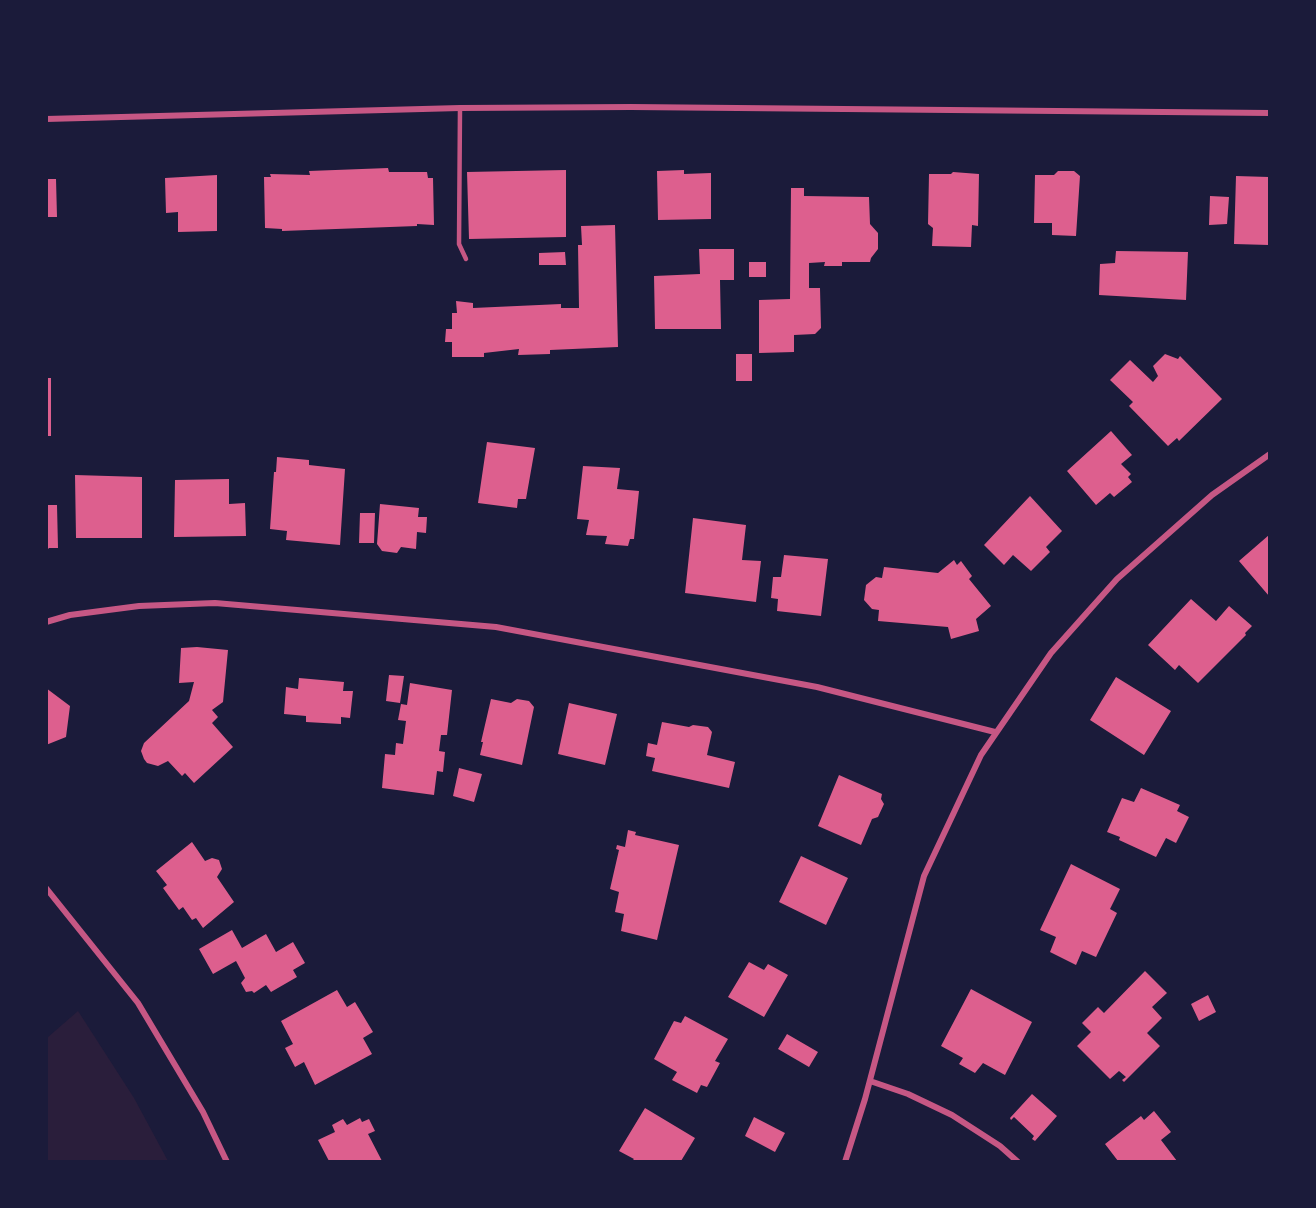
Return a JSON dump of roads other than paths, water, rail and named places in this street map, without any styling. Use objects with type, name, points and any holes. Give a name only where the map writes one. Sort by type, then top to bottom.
[{"type":"street","points":[[46,118],[460,108],[631,107],[1269,113]]},
{"type":"street","points":[[845,1161],[870,1081],[924,876],[981,755],[1051,653],[1117,579],[1212,495],[1269,454]]},
{"type":"street","points":[[46,622],[70,615],[139,606],[214,603],[496,627],[816,687],[995,732]]},
{"type":"street","points":[[46,888],[138,1004],[203,1112],[227,1161]]},
{"type":"street","points":[[870,1081],[908,1094],[952,1115],[1000,1146],[1018,1161]]},
{"type":"lane","points":[[460,108],[459,244],[466,259]]}]
